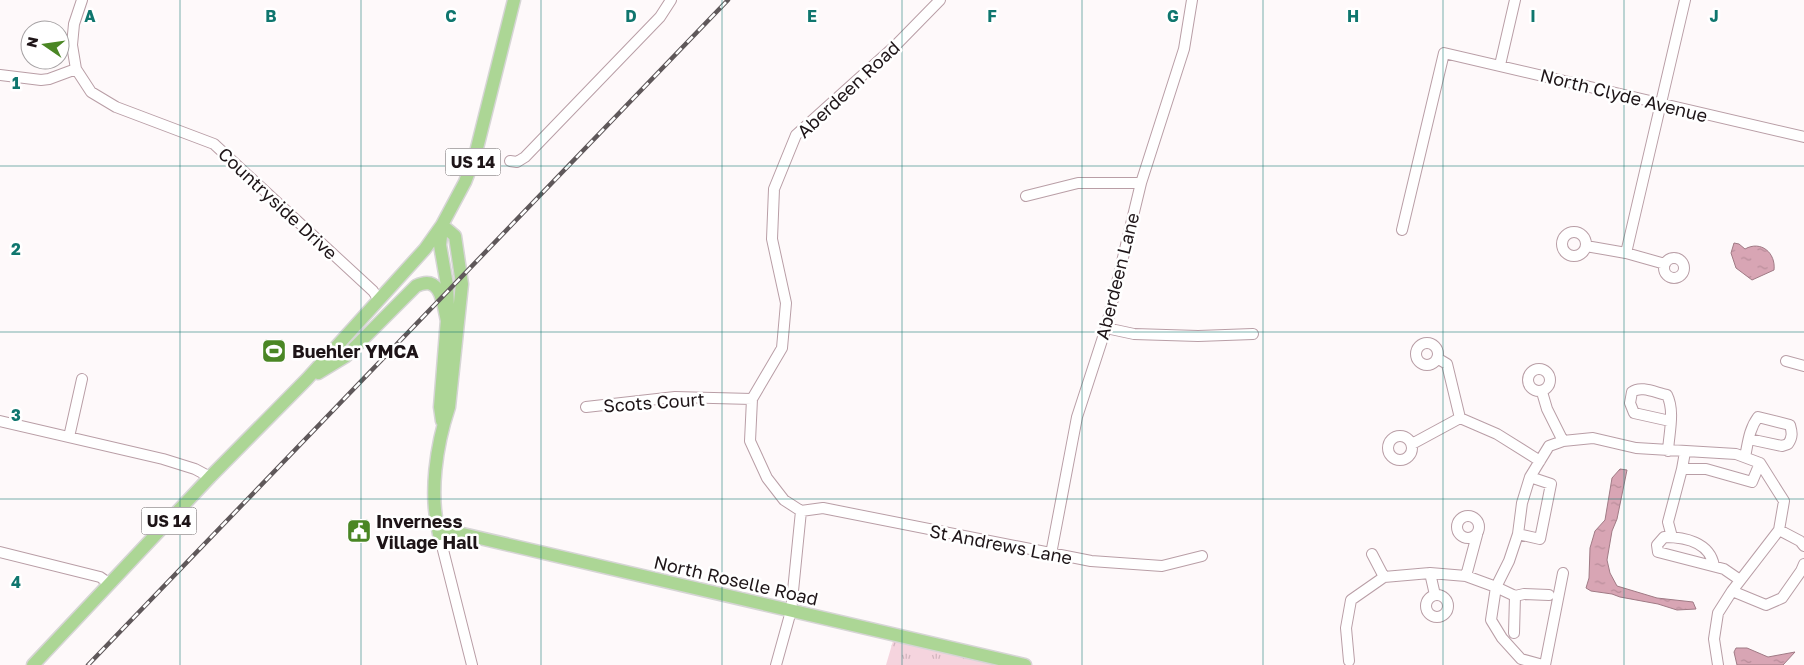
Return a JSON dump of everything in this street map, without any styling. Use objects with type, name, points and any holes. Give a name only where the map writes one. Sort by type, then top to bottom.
[{"type":"main road","name":"US 14","points":[[33,665],[210,478],[307,379],[424,249],[442,224],[465,182],[475,156],[514,0]]},
{"type":"main road","points":[[442,224],[440,245],[447,285],[447,321],[440,407],[443,424]]},
{"type":"main road","points":[[438,534],[434,505],[434,487],[443,424],[449,407],[462,284],[455,236],[442,224]]},
{"type":"main road","points":[[307,379],[346,356],[416,286],[424,282],[432,284],[441,292],[447,321]]},
{"type":"main road","name":"North Roselle Road","points":[[438,534],[454,532],[1025,665]]},
{"type":"street","name":"Countryside Drive","points":[[82,0],[74,24],[72,45],[76,69],[91,92],[116,107],[214,144],[373,291],[379,300]]},
{"type":"street","points":[[510,162],[517,162],[525,157],[660,17],[671,0]]},
{"type":"street","name":"Aberdeen Road","points":[[801,511],[784,500],[767,478],[750,441],[752,399],[782,348],[786,303],[772,239],[774,189],[796,135],[895,46],[940,0]]},
{"type":"street","name":"Aberdeen Lane","points":[[1051,554],[1077,417],[1106,328],[1141,183],[1184,49],[1192,0]]},
{"type":"street","points":[[1500,64],[1515,0]]},
{"type":"street","points":[[1626,253],[1685,0]]},
{"type":"street","name":"North Clyde Avenue","points":[[1402,230],[1444,52],[1804,137]]},
{"type":"street","points":[[0,75],[41,80],[76,69]]},
{"type":"street","points":[[1026,196],[1078,183],[1141,183]]},
{"type":"street","points":[[1586,246],[1626,253],[1665,264]]},
{"type":"street","points":[[1106,328],[1134,334],[1198,336],[1253,334]]},
{"type":"street","points":[[1437,358],[1447,364],[1460,418]]},
{"type":"street","points":[[1786,361],[1804,366]]},
{"type":"street","points":[[69,437],[82,379]]},
{"type":"street","points":[[1542,392],[1563,441]]},
{"type":"street","name":"Scots Court","points":[[586,407],[675,397],[752,399]]},
{"type":"street","points":[[1412,444],[1460,418]]},
{"type":"street","points":[[1460,418],[1497,434],[1540,461]]},
{"type":"street","points":[[0,421],[163,459],[195,470],[210,478]]},
{"type":"street","points":[[1668,451],[1670,421]]},
{"type":"street","points":[[1563,573],[1544,665],[1519,662],[1491,620],[1496,587],[1509,561],[1518,534],[1522,503],[1530,477],[1549,446],[1563,441],[1593,438],[1636,448],[1736,454],[1760,463],[1784,501],[1779,530],[1740,580],[1718,613],[1714,639],[1718,665]]},
{"type":"street","points":[[1745,457],[1749,439]]},
{"type":"street","points":[[1672,537],[1668,522],[1685,452]]},
{"type":"street","points":[[1682,469],[1706,469],[1752,482],[1760,463]]},
{"type":"street","points":[[1518,534],[1540,538],[1551,484],[1530,477]]},
{"type":"street","name":"St Andrews Lane","points":[[801,511],[823,508],[1091,561],[1162,566],[1202,556]]},
{"type":"street","points":[[776,665],[791,611],[801,511]]},
{"type":"street","points":[[1779,530],[1800,541],[1804,546]]},
{"type":"street","points":[[438,534],[472,665]]},
{"type":"street","points":[[1466,576],[1476,535]]},
{"type":"street","points":[[1714,566],[1713,560],[1707,551],[1696,541],[1664,537],[1657,545],[1658,552],[1724,569],[1740,580]]},
{"type":"street","points":[[0,552],[100,577],[110,584]]},
{"type":"street","points":[[1372,554],[1384,577]]},
{"type":"street","points":[[1732,591],[1766,605],[1782,598],[1804,564]]},
{"type":"street","points":[[1430,573],[1434,595]]},
{"type":"street","points":[[1348,661],[1346,628],[1351,600],[1384,577],[1430,573],[1466,576],[1515,596],[1524,594],[1549,595]]},
{"type":"street","points":[[1514,633],[1515,596]]},
{"type":"green space","points":[[893,641],[997,665],[886,665]]},
{"type":"water","points":[[1734,243],[1739,244],[1745,249],[1757,246],[1762,247],[1773,258],[1774,270],[1752,280],[1736,268],[1731,253]]},
{"type":"water","points":[[1620,469],[1627,470],[1607,560],[1610,573],[1617,586],[1657,598],[1693,602],[1696,609],[1677,610],[1658,604],[1591,591],[1586,588],[1589,578],[1590,548],[1595,531],[1605,520],[1612,478]]},
{"type":"water","points":[[1736,648],[1747,648],[1768,657],[1795,652],[1783,665],[1737,665],[1734,652]]},
{"type":"railway","points":[[88,665],[728,0]]},
{"type":"place","name":"Buehler YMCA","points":[[274,351]]},
{"type":"place","name":"Inverness Village Hall","points":[[359,531]]}]
